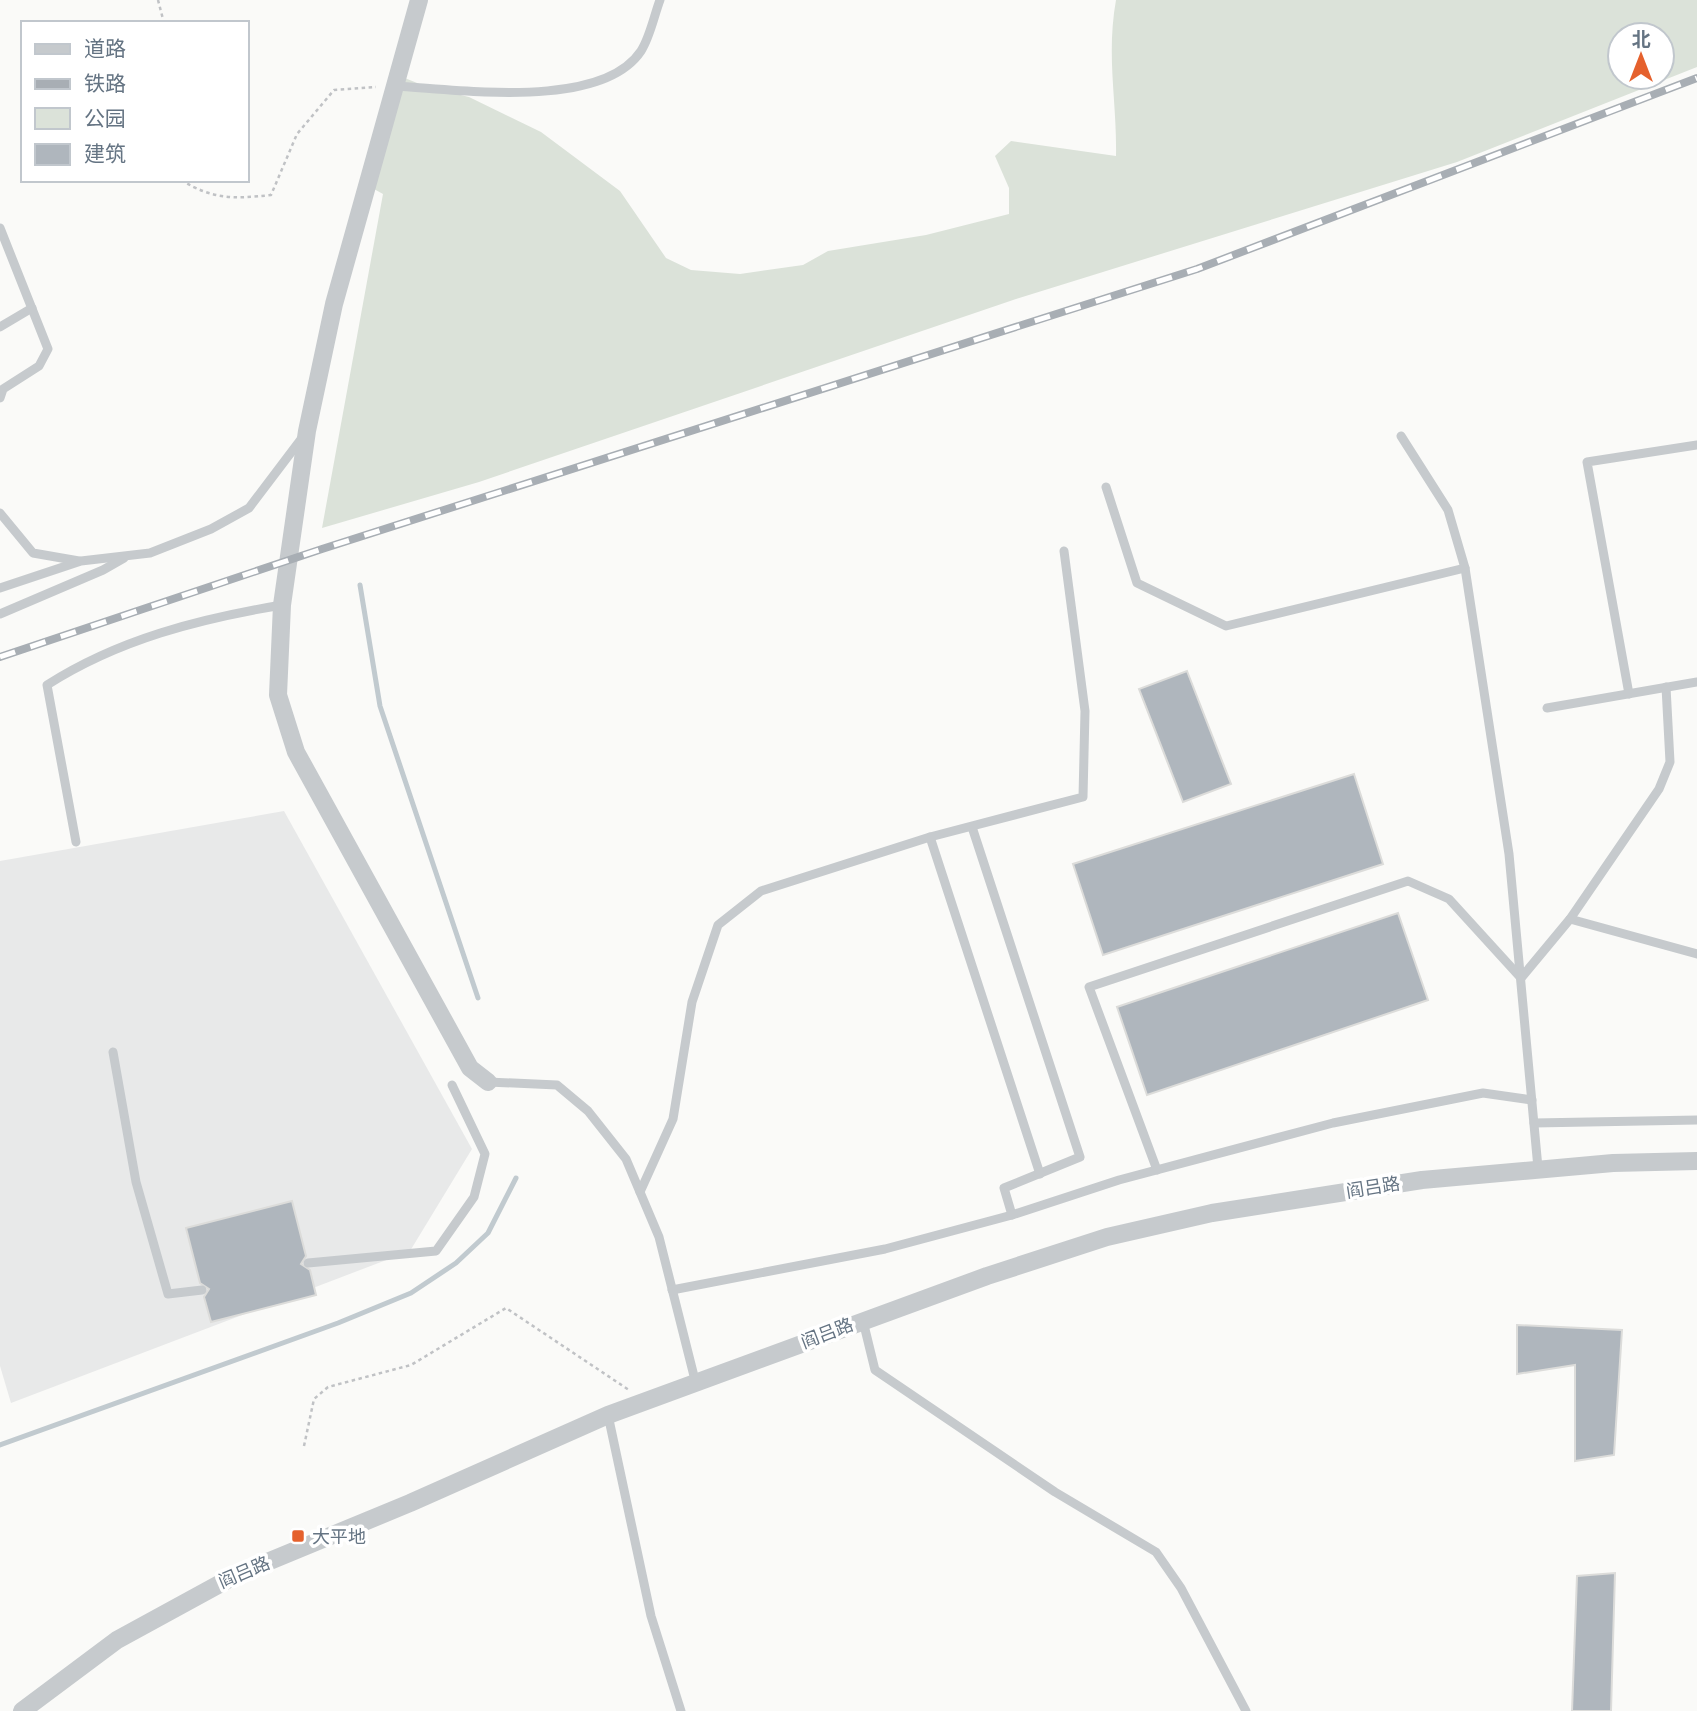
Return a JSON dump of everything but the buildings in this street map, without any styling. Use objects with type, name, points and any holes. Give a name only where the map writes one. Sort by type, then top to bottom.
[{"type":"street","points":[[419,0],[334,304],[307,432],[282,605],[278,695],[296,752],[470,1068],[488,1082]]},
{"type":"street","name":"阎吕路","points":[[22,1711],[117,1640],[209,1587],[608,1415],[862,1320],[1107,1237],[1212,1213],[1422,1180],[1538,1168],[1697,1161]]},
{"type":"lane","points":[[394,86],[516,92],[576,87],[616,74],[641,51],[660,0]]},
{"type":"lane","points":[[0,228],[48,349],[39,366],[3,389],[0,398]]},
{"type":"lane","points":[[0,327],[32,308]]},
{"type":"lane","points":[[0,588],[81,561],[150,553],[211,529],[249,508],[307,432]]},
{"type":"lane","points":[[1401,436],[1448,510],[1465,568],[1509,854],[1538,1168]]},
{"type":"lane","points":[[1629,694],[1587,462],[1697,445]]},
{"type":"lane","points":[[1106,487],[1137,583],[1226,626],[1465,568]]},
{"type":"lane","points":[[0,513],[33,553],[81,561]]},
{"type":"lane","points":[[640,1192],[673,1119],[692,1002],[718,925],[761,891],[930,838],[1083,797],[1085,711],[1064,551]]},
{"type":"lane","points":[[0,614],[103,570],[128,556]]},
{"type":"lane","points":[[76,842],[47,685],[74,667],[157,631],[282,605]]},
{"type":"lane","points":[[1546,708],[1697,682]]},
{"type":"lane","points":[[1521,978],[1570,919],[1659,789],[1670,762],[1666,687]]},
{"type":"lane","points":[[972,827],[1080,1157],[1004,1188],[1012,1215]]},
{"type":"lane","points":[[930,838],[1040,1174]]},
{"type":"lane","points":[[1157,1170],[1089,986],[1408,881],[1449,899],[1521,978]]},
{"type":"lane","points":[[1570,919],[1697,954]]},
{"type":"lane","points":[[113,1052],[136,1182],[168,1294],[202,1290]]},
{"type":"lane","points":[[488,1082],[557,1085],[588,1111],[626,1159],[659,1237],[696,1384]]},
{"type":"lane","points":[[308,1263],[436,1251],[474,1197],[485,1154],[452,1084]]},
{"type":"lane","points":[[673,1290],[885,1250],[1012,1215],[1157,1170],[1333,1123],[1482,1093],[1532,1100]]},
{"type":"lane","points":[[1534,1123],[1697,1120]]},
{"type":"lane","points":[[862,1320],[875,1370],[1055,1492],[1156,1552],[1181,1588],[1247,1711]]},
{"type":"lane","points":[[608,1415],[651,1616],[681,1711]]},
{"type":"path","points":[[158,0],[163,21]]},
{"type":"path","points":[[185,182],[215,196],[230,199],[271,195],[297,134],[334,90],[394,86]]},
{"type":"path","points":[[304,1446],[314,1399],[328,1387],[411,1365],[506,1308],[646,1402]]},
{"type":"shaded area","points":[[284,811],[472,1149],[410,1251],[11,1403],[0,1366],[0,861]]},
{"type":"green space","points":[[1116,0],[1697,0],[1697,67],[1676,75],[1676,21],[1606,21],[1606,91],[1636,91],[1457,162],[1016,299],[479,482],[322,528],[383,194],[363,183],[390,72],[427,87],[469,97],[541,132],[620,191],[666,258],[691,270],[740,274],[803,265],[828,251],[926,235],[1009,214],[1009,188],[995,156],[1011,141],[1116,156],[1112,40]]},
{"type":"waterway","points":[[360,585],[380,706],[478,998]]},
{"type":"waterway","points":[[0,1445],[338,1323],[411,1293],[456,1263],[488,1233],[516,1178]]},
{"type":"railway","points":[[0,657],[322,549],[1197,269],[1697,78]]},
{"type":"place","name":"大平地","points":[[298,1536]]}]
